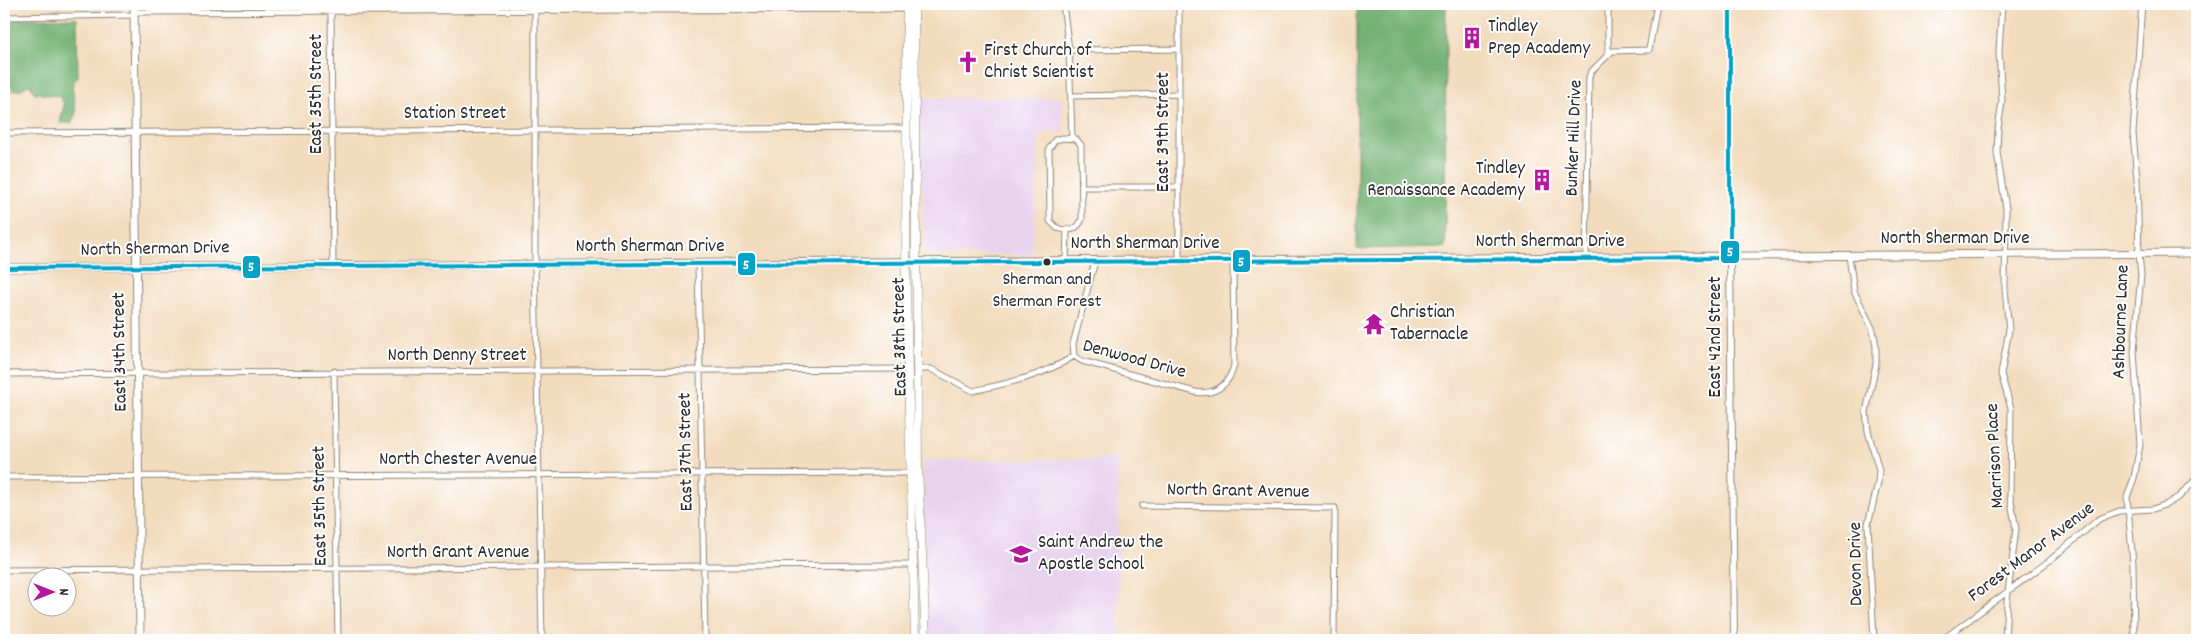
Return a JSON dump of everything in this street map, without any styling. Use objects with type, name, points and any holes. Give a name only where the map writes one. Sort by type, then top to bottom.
[{"type":"main road","name":"East 34th Street","points":[[134,4],[140,640]]},
{"type":"main road","name":"East 38th Street","points":[[914,4],[916,263],[912,473],[916,640]]},
{"type":"main road","name":"East 38th Street","points":[[907,6],[906,263],[926,640]]},
{"type":"main road","name":"North Sherman Drive","points":[[4,268],[1730,258],[2197,253]]},
{"type":"street","points":[[535,4],[535,264],[542,640]]},
{"type":"street","points":[[1063,4],[1069,50],[1072,138]]},
{"type":"street","name":"East 39th Street","points":[[1179,4],[1179,260]]},
{"type":"street","points":[[1608,4],[1608,54],[1616,50],[1649,50],[1657,4]]},
{"type":"street","name":"East 42nd Street","points":[[1730,4],[1730,258],[1734,640]]},
{"type":"street","name":"Marrison Place","points":[[2002,4],[1999,42],[2002,101],[1997,153],[2006,208],[2005,289],[2009,335],[2001,374],[2011,408],[2010,496],[2016,529],[2005,640]]},
{"type":"street","name":"Ashbourne Lane","points":[[2134,640],[2134,573],[2127,497],[2134,478],[2140,445],[2140,424],[2134,367],[2136,323],[2141,287],[2138,179],[2133,121],[2142,4]]},
{"type":"street","points":[[4,17],[907,6]]},
{"type":"street","name":"East 35th Street","points":[[331,12],[333,265]]},
{"type":"street","points":[[1069,50],[1179,49]]},
{"type":"street","name":"Bunker Hill Drive","points":[[1586,258],[1588,80],[1591,72],[1608,54]]},
{"type":"street","points":[[1071,96],[1179,94]]},
{"type":"street","name":"Station Street","points":[[4,132],[907,128]]},
{"type":"street","points":[[1072,138],[1081,145],[1082,187],[1082,218],[1075,229],[1057,228],[1050,221],[1049,149],[1055,140],[1072,138]]},
{"type":"street","points":[[1082,187],[1179,187]]},
{"type":"street","points":[[1066,261],[1067,230]]},
{"type":"street","name":"Devon Drive","points":[[1849,256],[1852,285],[1857,300],[1873,330],[1876,346],[1876,364],[1866,412],[1868,431],[1878,470],[1878,483],[1868,524],[1874,640]]},
{"type":"street","name":"Denwood Drive","points":[[913,369],[932,369],[973,391],[1032,377],[1074,356],[1082,361],[1195,392],[1207,393],[1216,390],[1228,380],[1234,365],[1233,260]]},
{"type":"street","points":[[1074,356],[1073,344],[1095,261]]},
{"type":"street","name":"East 37th Street","points":[[698,264],[705,640]]},
{"type":"street","name":"North Denny Street","points":[[4,374],[913,369]]},
{"type":"street","name":"East 35th Street","points":[[334,371],[338,640]]},
{"type":"street","name":"North Chester Avenue","points":[[4,478],[912,473]]},
{"type":"street","name":"Forest Manor Avenue","points":[[1942,640],[2049,562],[2099,519],[2113,513],[2153,509],[2167,504],[2180,496],[2197,478]]},
{"type":"street","name":"North Grant Avenue","points":[[1142,506],[1334,508],[1334,640]]},
{"type":"street","name":"North Grant Avenue","points":[[4,570],[913,566]]},
{"type":"shaded area","points":[[920,98],[1062,98],[1063,131],[1040,132],[1032,254],[928,256],[924,248]]},
{"type":"shaded area","name":"Saint Andrew the Apostle School","points":[[1118,459],[1119,640],[925,640],[923,461]]},
{"type":"green space","points":[[1357,4],[1446,4],[1445,247],[1357,249]]},
{"type":"green space","points":[[77,18],[78,76],[72,84],[76,113],[71,123],[60,123],[64,104],[59,96],[35,93],[30,84],[20,90],[13,91],[8,79],[4,78],[4,19]]},
{"type":"transit line","name":"5","points":[[4,268],[1730,258],[1730,4]]},
{"type":"place","name":"Tindley Prep Academy","points":[[1472,38]]},
{"type":"place","name":"First Church of Christ Scientist","points":[[968,62]]},
{"type":"place","name":"Tindley Renaissance Academy","points":[[1542,180]]},
{"type":"place","name":"Sherman and Sherman Forest","points":[[1047,262]]},
{"type":"place","name":"Christian Tabernacle","points":[[1374,324]]},
{"type":"place","name":"Saint Andrew the Apostle School","points":[[1021,554]]}]
